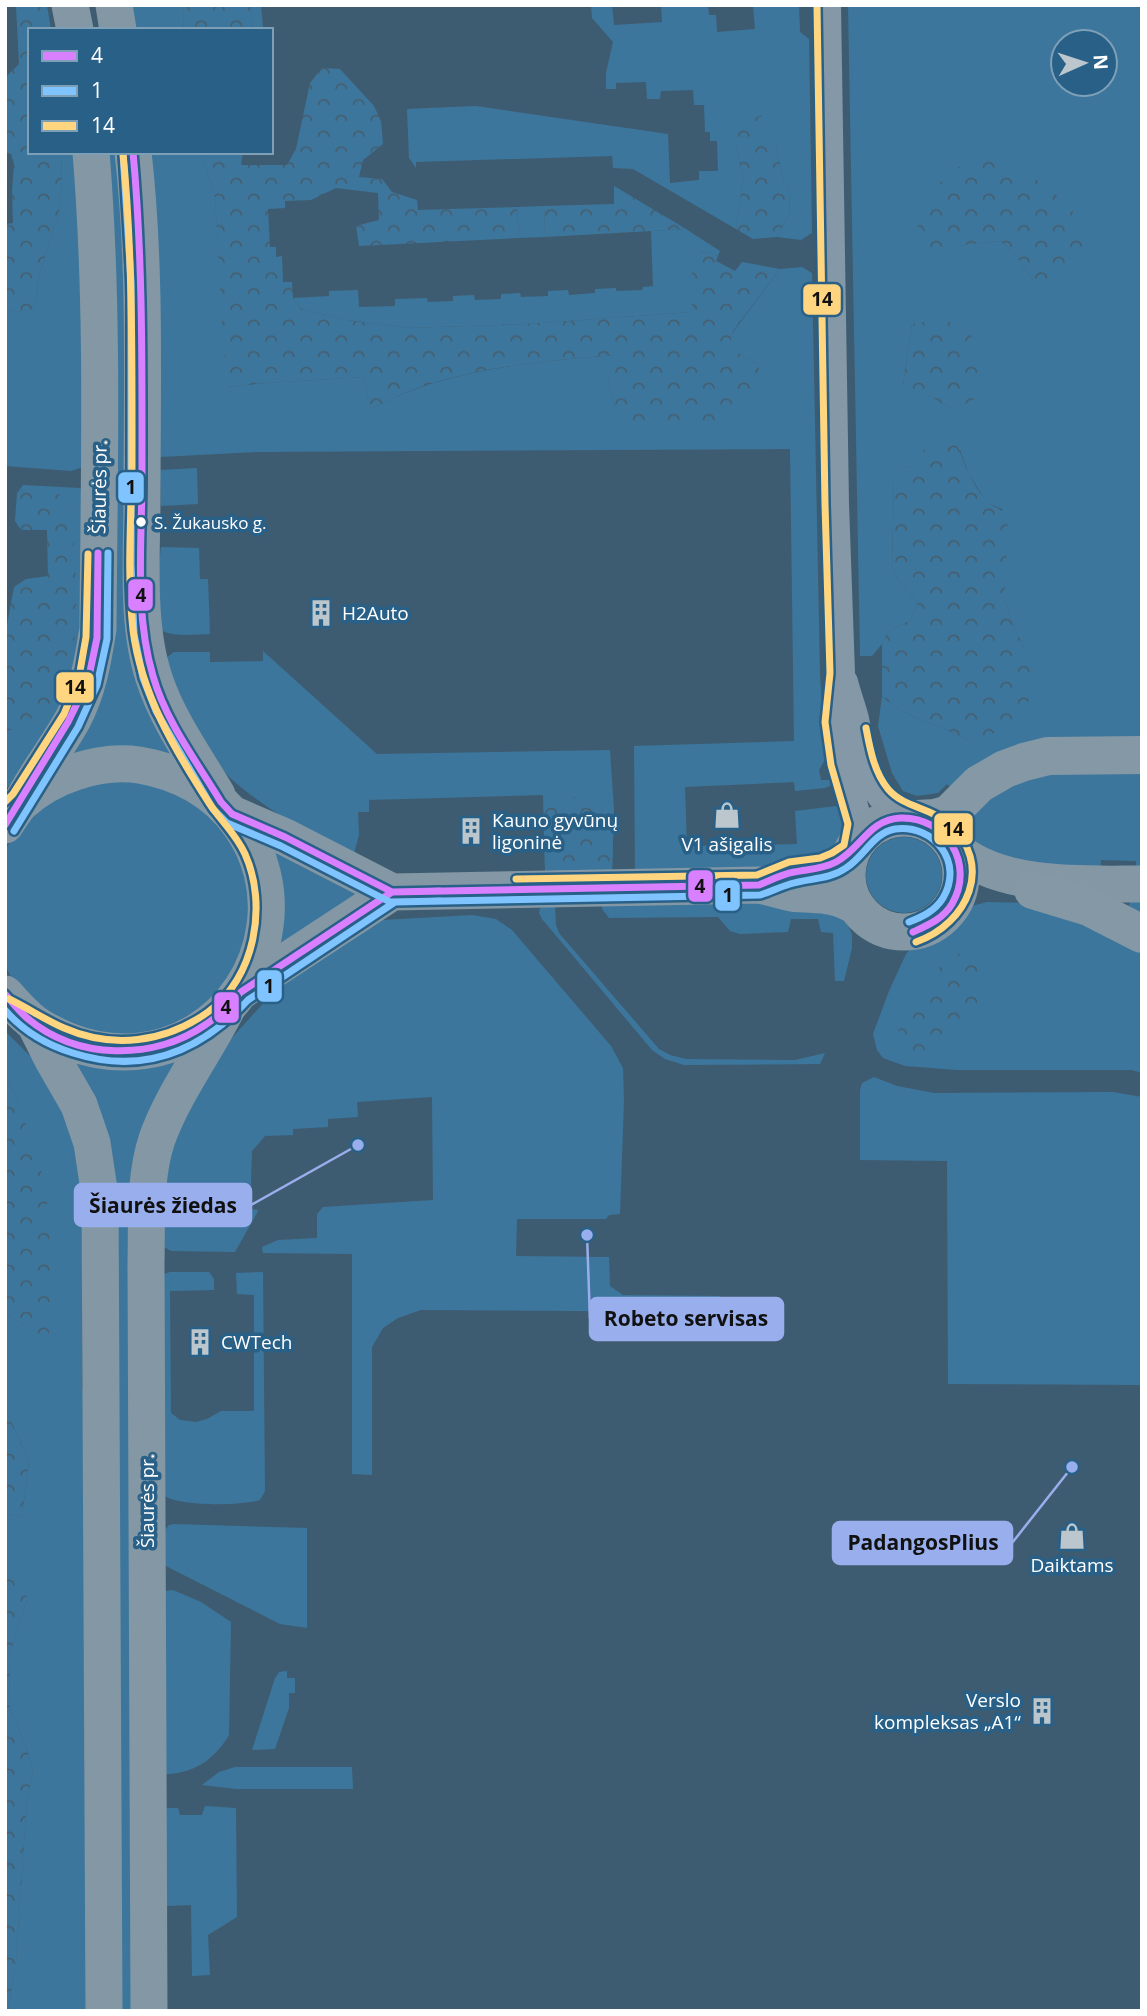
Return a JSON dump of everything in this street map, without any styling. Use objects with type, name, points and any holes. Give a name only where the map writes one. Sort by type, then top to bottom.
[{"type":"highway","points":[[912,818],[935,818],[949,814],[979,784],[1024,762],[1048,756],[1142,755]]},
{"type":"highway","points":[[1049,887],[1142,934]]},
{"type":"main road","points":[[71,5],[75,28]]},
{"type":"main road","points":[[114,5],[118,28]]},
{"type":"main road","name":"Šiaurės pr.","points":[[12,813],[73,718],[81,701],[93,664],[98,629],[100,379],[91,154]]},
{"type":"main road","points":[[133,154],[139,253],[142,580],[146,644],[154,678],[165,705],[226,808]]},
{"type":"main road","points":[[12,813],[62,777],[109,764],[133,764],[180,776],[202,787],[226,808],[392,892],[759,885],[793,893],[841,897],[857,907],[875,924],[899,932],[925,928],[935,923],[968,896],[1049,887],[1142,884]]},
{"type":"main road","name":"Šiaurės pr.","points":[[149,2011],[146,1277],[148,1185],[158,1139],[174,1103],[254,968],[263,942],[267,915],[266,887],[253,848],[226,808]]},
{"type":"main road","points":[[759,885],[792,873],[823,868],[855,847],[878,824],[892,818],[912,818],[935,826],[947,836],[956,850],[961,864],[961,878],[952,907]]},
{"type":"main road","points":[[855,847],[847,880],[857,907]]},
{"type":"main road","points":[[956,850],[970,862],[1049,887]]},
{"type":"main road","points":[[18,1011],[58,1037],[82,1046],[109,1052],[135,1052],[162,1047],[187,1038],[204,1028],[233,1001],[392,892]]},
{"type":"main road","points":[[18,1011],[79,1105],[92,1143],[100,1196],[104,2011]]},
{"type":"street","points":[[827,5],[835,504],[841,673],[835,721],[837,742],[859,823],[855,847]]},
{"type":"street","points":[[841,673],[869,776],[877,793],[891,808],[912,818]]},
{"type":"green space","points":[[16,5],[47,5],[51,28],[28,28],[28,154],[61,154],[62,184],[59,210],[38,279],[37,299],[32,309],[17,312],[6,309],[5,305],[5,224],[13,223],[14,164],[11,154],[5,152],[5,78],[19,64]]},
{"type":"green space","points":[[125,5],[182,5],[184,28],[129,28]]},
{"type":"green space","points":[[182,5],[250,5],[253,28],[184,28]]},
{"type":"green space","points":[[250,5],[261,5],[263,28],[253,28]]},
{"type":"green space","points":[[591,5],[612,5],[614,25],[662,22],[661,5],[708,5],[709,15],[716,15],[717,32],[755,29],[753,5],[799,5],[800,32],[809,39],[812,233],[801,240],[777,237],[789,215],[790,194],[783,179],[775,142],[736,145],[743,179],[736,229],[633,169],[613,168],[612,156],[416,162],[416,168],[409,158],[407,109],[476,106],[668,134],[670,183],[699,180],[699,171],[718,171],[717,141],[710,141],[710,132],[705,132],[704,105],[694,105],[693,90],[661,91],[660,99],[647,99],[646,82],[616,83],[616,89],[606,89],[606,73],[613,42],[592,18]]},
{"type":"green space","points":[[848,5],[1142,5],[1142,745],[955,792],[947,784],[938,793],[917,796],[903,791],[892,773],[878,726],[882,696],[903,711],[969,741],[1025,650],[1005,600],[1002,509],[987,503],[969,474],[960,450],[894,479],[892,571],[918,604],[910,621],[888,631],[872,656],[860,656]],"holes":[[[1049,187],[1033,280],[1014,252],[1000,241],[968,244],[929,257]],[[912,324],[954,410],[903,385]]]},
{"type":"green space","points":[[322,68],[340,69],[374,106],[381,121],[383,144],[363,160],[359,177],[382,179],[392,192],[417,200],[418,210],[517,207],[519,238],[359,246],[356,226],[379,220],[378,193],[336,188],[311,200],[285,201],[285,208],[268,209],[270,247],[276,247],[276,257],[282,256],[283,282],[292,282],[293,298],[301,309],[347,320],[410,328],[527,324],[692,312],[692,262],[701,251],[718,256],[716,261],[735,271],[742,262],[780,269],[733,331],[729,346],[746,359],[757,363],[762,380],[753,400],[718,421],[630,424],[615,406],[608,378],[614,355],[520,365],[458,376],[399,395],[371,409],[363,377],[226,387],[215,197],[202,154],[243,154],[241,165],[287,165],[296,149],[310,83]]},
{"type":"green space","points":[[761,115],[775,142],[783,179],[790,194],[789,215],[777,237],[753,239],[736,229],[743,179],[736,145],[737,126]]},
{"type":"green space","points":[[61,154],[78,154],[88,461],[71,471],[5,466],[5,305],[7,309],[17,312],[32,309],[37,299],[38,279],[59,210]]},
{"type":"green space","points":[[101,154],[123,154],[132,486],[185,763],[69,760],[98,689]]},
{"type":"green space","points":[[146,154],[202,154],[215,197],[227,387],[363,377],[371,409],[399,395],[459,376],[521,365],[615,355],[608,378],[615,406],[757,363],[746,359],[728,346],[733,332],[780,269],[802,267],[812,273],[820,674],[825,760],[819,770],[821,780],[833,780],[830,786],[825,788],[795,791],[794,782],[685,787],[687,846],[797,844],[795,811],[836,806],[842,807],[848,835],[841,846],[829,857],[822,859],[734,869],[635,872],[634,746],[794,741],[790,449],[258,452],[160,457]]},
{"type":"green space","points":[[970,158],[1007,163],[1049,187],[1083,222],[1081,265],[1056,280],[1033,280],[1014,252],[1000,241],[968,244],[929,258],[913,242],[928,192]]},
{"type":"green space","points":[[614,186],[686,229],[545,237],[544,206],[614,204]]},
{"type":"green space","points":[[544,206],[545,237],[519,238],[517,207]]},
{"type":"green space","points":[[686,229],[720,251],[718,256],[701,251],[693,262],[692,312],[527,324],[410,328],[347,320],[301,309],[293,298],[329,296],[329,291],[358,290],[359,307],[395,306],[395,299],[427,298],[428,302],[453,301],[453,296],[474,295],[475,300],[501,299],[501,294],[520,293],[521,297],[548,296],[548,291],[568,290],[569,295],[595,293],[595,289],[642,290],[643,287],[653,286],[651,231]]},
{"type":"green space","points":[[941,319],[969,329],[981,360],[980,396],[954,410],[930,396],[903,386],[912,324]]},
{"type":"green space","points":[[944,434],[954,439],[980,493],[1008,518],[1005,600],[1036,683],[1023,715],[995,733],[969,741],[903,711],[882,696],[882,644],[888,631],[910,621],[918,604],[892,571],[894,479],[925,448]]},
{"type":"green space","points":[[197,468],[198,504],[161,506],[160,470]]},
{"type":"green space","points":[[23,485],[80,488],[84,491],[80,670],[22,772],[5,790],[5,731],[16,728],[32,716],[75,588],[70,503],[28,489],[17,493]]},
{"type":"green space","points":[[28,489],[56,493],[70,503],[76,576],[75,634],[66,684],[57,701],[16,728],[5,731],[5,636],[14,587],[26,579],[48,576],[47,530],[21,530],[15,521],[17,493]]},
{"type":"green space","points":[[161,547],[199,548],[200,579],[208,579],[210,634],[177,635],[159,629],[155,601]]},
{"type":"green space","points":[[263,651],[377,754],[610,750],[614,810],[612,871],[545,871],[543,795],[369,800],[369,812],[358,812],[359,835],[353,857],[287,820],[244,789],[208,754],[190,725],[163,660],[174,652],[210,652],[210,662],[263,661]]},
{"type":"green space","points":[[1142,766],[1142,922],[1128,907],[1131,900],[1138,899],[1136,861],[1101,860],[1100,871],[987,860],[955,827],[975,803],[1035,770]]},
{"type":"green space","points":[[93,781],[163,783],[228,828],[255,900],[237,971],[193,1019],[158,1033],[96,1036],[36,1007],[12,979],[5,965],[5,850],[20,826],[36,809]]},
{"type":"green space","points":[[581,795],[614,810],[612,871],[545,871],[544,806]]},
{"type":"green space","points":[[904,837],[918,840],[931,848],[939,861],[942,875],[939,889],[931,902],[918,910],[904,913],[890,910],[877,902],[869,889],[866,875],[869,861],[877,848],[890,840]]},
{"type":"green space","points":[[270,843],[373,892],[274,953]]},
{"type":"green space","points":[[987,902],[1026,903],[1142,948],[1142,1073],[1132,1070],[957,1070],[905,1066],[883,1058],[877,1050],[873,1034],[906,954],[916,943],[930,940],[948,929],[972,906]]},
{"type":"green space","points":[[602,903],[802,903],[840,917],[848,925],[852,934],[852,948],[844,981],[835,981],[833,933],[821,932],[818,919],[791,919],[788,932],[740,934],[730,931],[718,917],[609,918],[602,909]]},
{"type":"green space","points":[[555,905],[559,933],[659,1049],[686,1059],[795,1060],[825,1053],[820,1064],[684,1065],[665,1059],[652,1050],[542,919],[540,908]]},
{"type":"green space","points":[[472,915],[496,919],[512,930],[611,1046],[623,1068],[620,1214],[609,1215],[606,1219],[517,1219],[516,1256],[609,1257],[610,1286],[623,1295],[720,1296],[719,1308],[712,1312],[421,1310],[398,1318],[383,1328],[372,1347],[372,1475],[352,1474],[352,1254],[263,1253],[262,1247],[278,1240],[317,1238],[317,1214],[323,1207],[433,1200],[432,1097],[357,1102],[358,1117],[328,1119],[328,1127],[293,1129],[293,1135],[265,1136],[252,1151],[250,1209],[258,1210],[235,1252],[171,1251],[164,1247],[166,1146],[220,1051],[287,977],[383,920]]},
{"type":"green space","points":[[967,949],[974,952],[988,1004],[947,1042],[923,1057],[900,1046],[898,1031],[907,1014],[942,964]]},
{"type":"green space","points":[[5,1031],[33,1059],[82,1144],[82,1385],[88,1423],[92,2011],[8,2011],[16,1960],[27,1800],[33,1770],[10,1709],[9,1656],[27,1599],[11,1576],[5,1575],[5,1513],[22,1517],[29,1461],[5,1408],[5,1313],[46,1338],[54,1314],[18,1101],[5,1077]]},
{"type":"green space","points":[[190,1048],[153,1120],[138,2011],[114,2011],[112,1226],[57,1053]]},
{"type":"green space","points":[[5,1077],[18,1101],[46,1186],[54,1314],[47,1339],[5,1313]]},
{"type":"green space","points":[[874,1077],[897,1086],[934,1093],[1113,1092],[1142,1097],[1142,1385],[948,1384],[947,1161],[860,1160],[860,1090],[862,1083]]},
{"type":"green space","points":[[209,1272],[214,1279],[214,1290],[170,1291],[171,1413],[180,1420],[196,1422],[221,1411],[254,1411],[254,1295],[237,1294],[236,1273],[263,1272],[265,1491],[260,1500],[210,1504],[181,1501],[162,1494],[164,1274]]},
{"type":"green space","points":[[5,1408],[29,1461],[22,1517],[5,1513]]},
{"type":"green space","points":[[169,1525],[307,1528],[307,1628],[280,1624],[160,1563],[160,1536]]},
{"type":"green space","points":[[5,1575],[11,1575],[24,1586],[27,1599],[9,1656],[10,1709],[33,1770],[27,1800],[16,1960],[8,2011],[5,2011]]},
{"type":"green space","points":[[173,1590],[201,1602],[231,1622],[229,1735],[216,1753],[200,1765],[182,1772],[160,1774],[165,1591]]},
{"type":"green space","points":[[287,1671],[287,1678],[295,1678],[295,1693],[289,1693],[289,1708],[275,1749],[252,1750],[275,1678],[279,1672]]},
{"type":"green space","points":[[235,1767],[352,1767],[353,1789],[236,1789],[202,1785],[219,1772]]},
{"type":"green space","points":[[205,1806],[236,1808],[237,1917],[208,1935],[210,1975],[192,1976],[191,1905],[167,1906],[163,1814],[167,1808],[178,1808],[180,1815],[202,1815]]},
{"type":"transit line","name":"14","points":[[516,879],[757,875],[789,862],[820,858],[844,845],[848,824],[831,765],[825,722],[830,673],[817,5]]},
{"type":"transit line","name":"1","points":[[123,154],[131,282],[131,565],[134,634],[143,678],[156,711],[213,809],[227,823],[281,846],[390,902],[760,895],[790,884],[839,872],[887,831],[909,829],[933,839],[942,848],[948,859],[950,872],[949,885],[940,903],[928,913],[909,922]]},
{"type":"transit line","name":"14","points":[[9,999],[64,1028],[101,1039],[138,1040],[174,1031],[208,1012],[224,998],[237,980],[253,939],[256,917],[256,895],[245,854],[196,783],[172,742],[143,677],[137,654],[131,610],[131,310],[123,154]]},
{"type":"transit line","name":"4","points":[[133,154],[141,314],[140,577],[143,627],[153,676],[166,709],[221,802],[232,814],[285,837],[392,892],[759,885],[785,874],[836,862],[881,823],[901,818],[917,820],[943,834],[958,859],[960,874],[958,889],[944,914],[913,932]]},
{"type":"transit line","name":"4","points":[[5,825],[68,722],[88,681],[97,638],[98,553]]},
{"type":"transit line","name":"1","points":[[14,831],[78,727],[97,685],[107,639],[108,553]]},
{"type":"transit line","name":"14","points":[[5,802],[13,794],[64,714],[79,677],[86,637],[88,554]]},
{"type":"transit line","name":"14","points":[[866,728],[876,768],[888,789],[902,800],[948,823],[962,839],[970,856],[972,874],[969,891],[961,907],[950,922],[916,942]]},
{"type":"transit line","name":"4","points":[[5,994],[27,1018],[47,1032],[69,1042],[115,1051],[162,1045],[205,1025],[241,992],[392,892],[440,891]]},
{"type":"transit line","name":"1","points":[[5,1010],[36,1036],[73,1053],[98,1059],[146,1060],[190,1045],[210,1033],[248,1000],[395,902],[440,901]]},
{"type":"place","name":"S. Žukausko g.","points":[[141,522]]},
{"type":"place","name":"H2Auto","points":[[321,613]]},
{"type":"place","name":"V1 ašigalis","points":[[727,815]]},
{"type":"place","name":"Kauno gyvūnų ligoninė","points":[[471,831]]},
{"type":"place","name":"Šiaurės žiedas","points":[[358,1145]]},
{"type":"place","name":"Robeto servisas","points":[[587,1235]]},
{"type":"place","name":"CWTech","points":[[200,1342]]},
{"type":"place","name":"PadangosPlius","points":[[1072,1467]]},
{"type":"place","name":"Daiktams","points":[[1072,1536]]},
{"type":"place","name":"Verslo kompleksas „A1“","points":[[1042,1711]]}]
